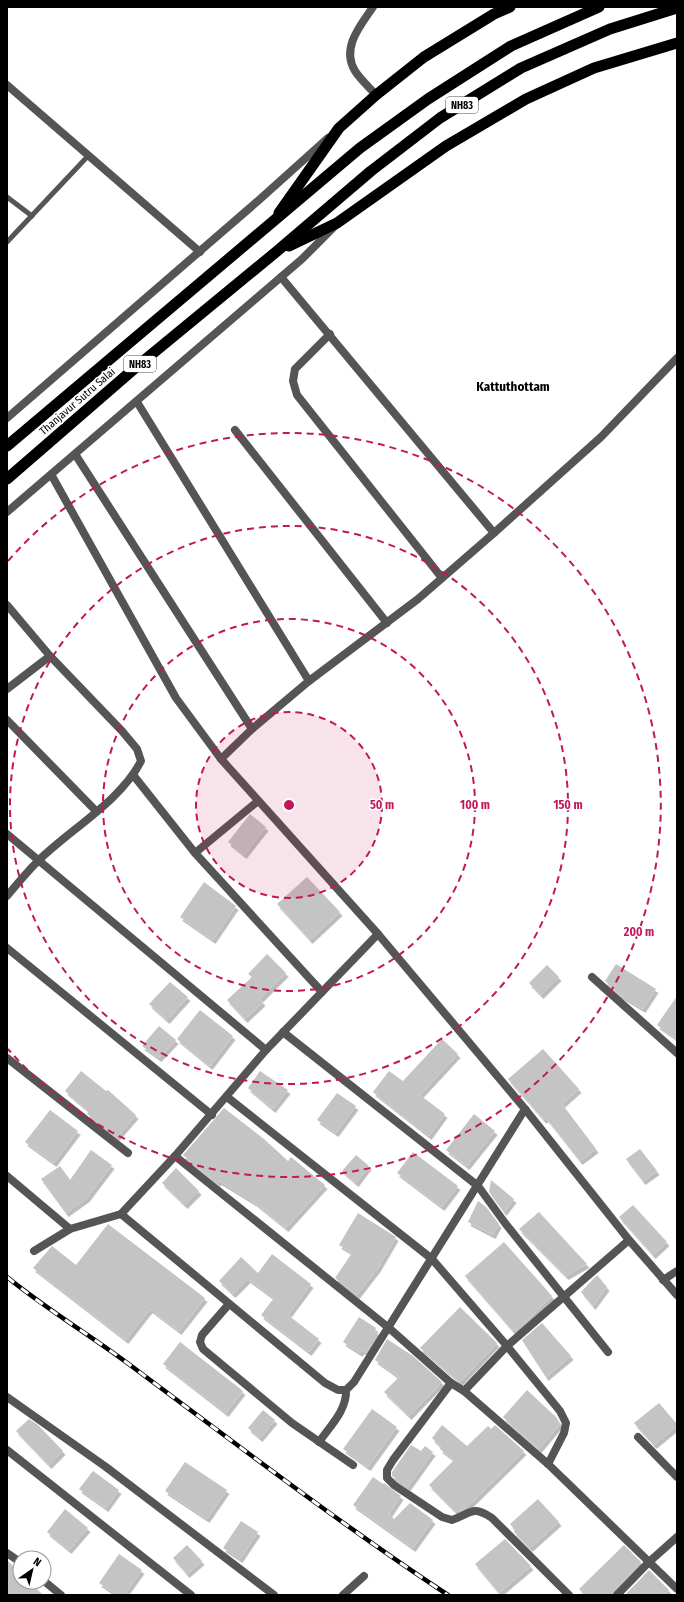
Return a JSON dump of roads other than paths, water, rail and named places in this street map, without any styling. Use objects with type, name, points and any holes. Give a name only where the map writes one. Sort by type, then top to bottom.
[{"type":"highway","points":[[269,226],[339,128],[376,95],[424,57],[494,14],[510,7]]},
{"type":"highway","name":"NH83","points":[[269,226],[360,148],[428,99],[511,46],[599,7]]},
{"type":"highway","name":"NH83","points":[[276,252],[371,171],[440,118],[521,68],[610,29],[677,8]]},
{"type":"highway","points":[[276,252],[337,223],[446,146],[526,99],[594,68],[677,43]]},
{"type":"highway","name":"Thanjavur Sutru Salai","points":[[7,446],[269,226]]},
{"type":"highway","name":"Thanjavur Sutru Salai","points":[[7,479],[135,368],[276,252]]},
{"type":"street","points":[[373,7],[355,34],[349,50],[355,71],[376,95]]},
{"type":"street","points":[[7,85],[200,252]]},
{"type":"street","points":[[7,418],[200,252],[339,128]]},
{"type":"street","points":[[7,512],[52,476],[75,454],[281,277],[337,223]]},
{"type":"street","points":[[281,277],[330,334],[494,533]]},
{"type":"street","points":[[330,334],[295,369],[293,381],[297,395],[442,578]]},
{"type":"street","points":[[221,759],[252,729],[309,681],[387,623],[494,533],[601,437],[677,358]]},
{"type":"street","points":[[137,402],[309,681]]},
{"type":"street","points":[[235,430],[387,623]]},
{"type":"street","points":[[75,454],[252,729]]},
{"type":"street","points":[[52,476],[176,698],[221,759],[378,934],[525,1109],[629,1240],[677,1295]]},
{"type":"street","points":[[7,605],[50,656],[137,749],[142,761],[134,776],[38,861],[7,896]]},
{"type":"street","points":[[7,689],[50,656]]},
{"type":"street","points":[[7,720],[96,811]]},
{"type":"street","points":[[134,776],[195,853],[322,992]]},
{"type":"street","points":[[195,853],[258,801]]},
{"type":"street","points":[[7,834],[266,1050]]},
{"type":"street","points":[[34,1251],[70,1229],[121,1214],[212,1115],[266,1050],[378,934]]},
{"type":"street","points":[[7,948],[212,1115]]},
{"type":"street","points":[[592,977],[677,1053]]},
{"type":"street","points":[[283,1032],[478,1186],[505,1223],[608,1352]]},
{"type":"street","points":[[7,1058],[128,1153]]},
{"type":"street","points":[[227,1097],[432,1259],[507,1346],[560,1411],[566,1423],[564,1432],[548,1464]]},
{"type":"street","points":[[319,1442],[342,1410],[345,1403],[346,1390],[354,1382],[389,1328],[525,1109]]},
{"type":"street","points":[[175,1156],[389,1328],[451,1383],[464,1390],[548,1464],[677,1589]]},
{"type":"street","points":[[7,1176],[70,1229]]},
{"type":"street","points":[[121,1214],[325,1383],[338,1390],[346,1390]]},
{"type":"street","points":[[464,1390],[507,1346],[629,1240]]},
{"type":"street","points":[[663,1280],[677,1271]]},
{"type":"street","points":[[229,1304],[202,1335],[200,1342],[203,1349],[292,1423],[353,1465]]},
{"type":"street","points":[[451,1383],[392,1460],[387,1470],[387,1478],[394,1485],[442,1517],[452,1520],[471,1511],[480,1511],[492,1518],[569,1595]]},
{"type":"street","points":[[7,1397],[106,1467],[274,1595]]},
{"type":"street","points":[[638,1438],[677,1477]]},
{"type":"street","points":[[7,1450],[191,1595]]},
{"type":"street","points":[[617,1595],[649,1562],[677,1537]]},
{"type":"street","points":[[343,1595],[364,1576]]},
{"type":"street","points":[[52,1588],[61,1595]]},
{"type":"lane","points":[[7,242],[88,156]]},
{"type":"lane","points":[[7,197],[32,216]]},
{"type":"railway","points":[[7,1277],[37,1300],[130,1365],[367,1540],[448,1595]]},
{"type":"district","name":"Kattuthottam","points":[[513,386]]}]
